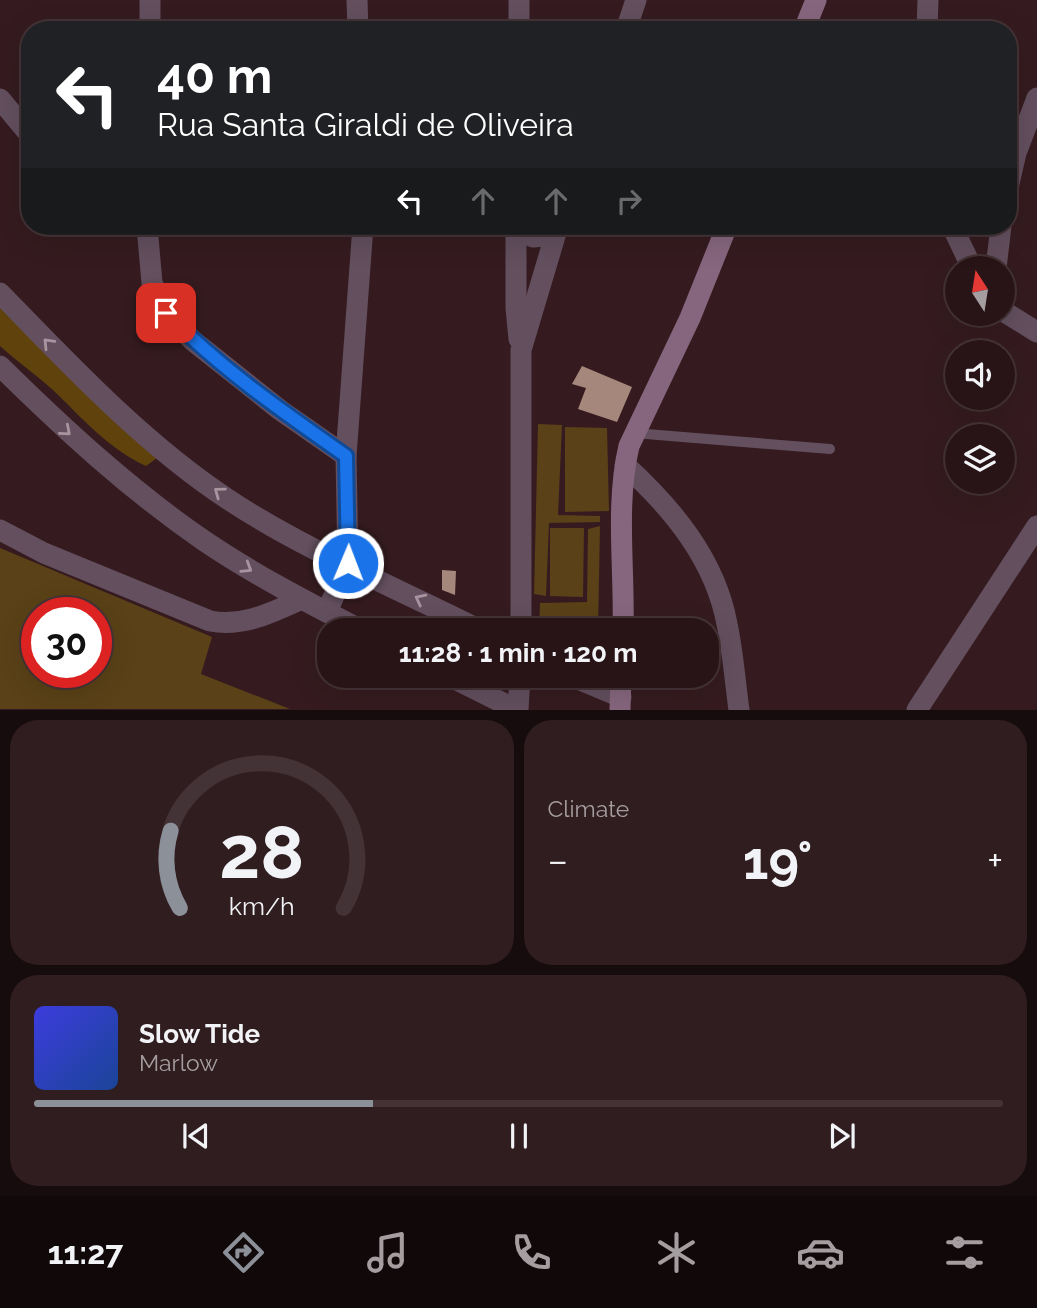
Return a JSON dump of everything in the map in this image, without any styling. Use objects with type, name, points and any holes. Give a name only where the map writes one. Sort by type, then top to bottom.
[{"type":"main road","points":[[808,21],[816,0]]},
{"type":"main road","points":[[623,618],[625,465],[634,433],[690,318],[723,235]]},
{"type":"street","points":[[150,0],[150,21]]},
{"type":"street","points":[[357,0],[358,21]]},
{"type":"street","points":[[519,0],[519,21]]},
{"type":"street","points":[[629,21],[636,0]]},
{"type":"street","points":[[927,21],[928,0]]},
{"type":"street","points":[[1017,150],[1037,98]]},
{"type":"street","points":[[0,99],[21,124]]},
{"type":"street","points":[[148,235],[152,284],[166,313],[192,340],[270,402],[346,456]]},
{"type":"street","points":[[327,612],[348,563],[346,456],[362,235]]},
{"type":"street","points":[[516,235],[516,308],[521,349],[521,618]]},
{"type":"street","points":[[521,349],[555,235]]},
{"type":"street","points":[[956,235],[966,256]]},
{"type":"street","points":[[998,256],[1001,235]]},
{"type":"street","points":[[0,293],[81,376],[188,470],[230,500],[456,618]]},
{"type":"street","points":[[1015,318],[1037,332]]},
{"type":"street","points":[[0,366],[61,426],[131,486],[203,540],[338,618]]},
{"type":"street","points":[[625,465],[676,518],[694,540],[706,563],[727,622],[739,709]]},
{"type":"street","points":[[918,709],[1037,526]]},
{"type":"street","points":[[0,530],[44,553],[210,621],[230,624],[248,621],[302,599]]},
{"type":"street","points":[[474,688],[517,709],[519,688]]},
{"type":"lane","points":[[634,433],[831,449]]},
{"type":"shaded area","points":[[0,305],[157,458],[146,466],[120,451],[0,346]]},
{"type":"shaded area","points":[[538,424],[562,425],[558,515],[600,516],[600,522],[549,523],[546,596],[534,594]]},
{"type":"shaded area","points":[[565,427],[607,428],[609,511],[565,512]]},
{"type":"shaded area","points":[[600,526],[598,618],[539,618],[540,603],[587,602],[588,529]]},
{"type":"shaded area","points":[[550,528],[584,528],[583,597],[550,596]]},
{"type":"shaded area","points":[[0,548],[212,637],[201,674],[290,709],[0,709]]},
{"type":"building","points":[[582,366],[632,387],[617,422],[578,409],[586,388],[572,384]]},
{"type":"building","points":[[442,570],[456,571],[455,595],[442,590]]},
{"type":"route","points":[[166,313],[192,340],[262,396],[346,456],[348,563]]}]
